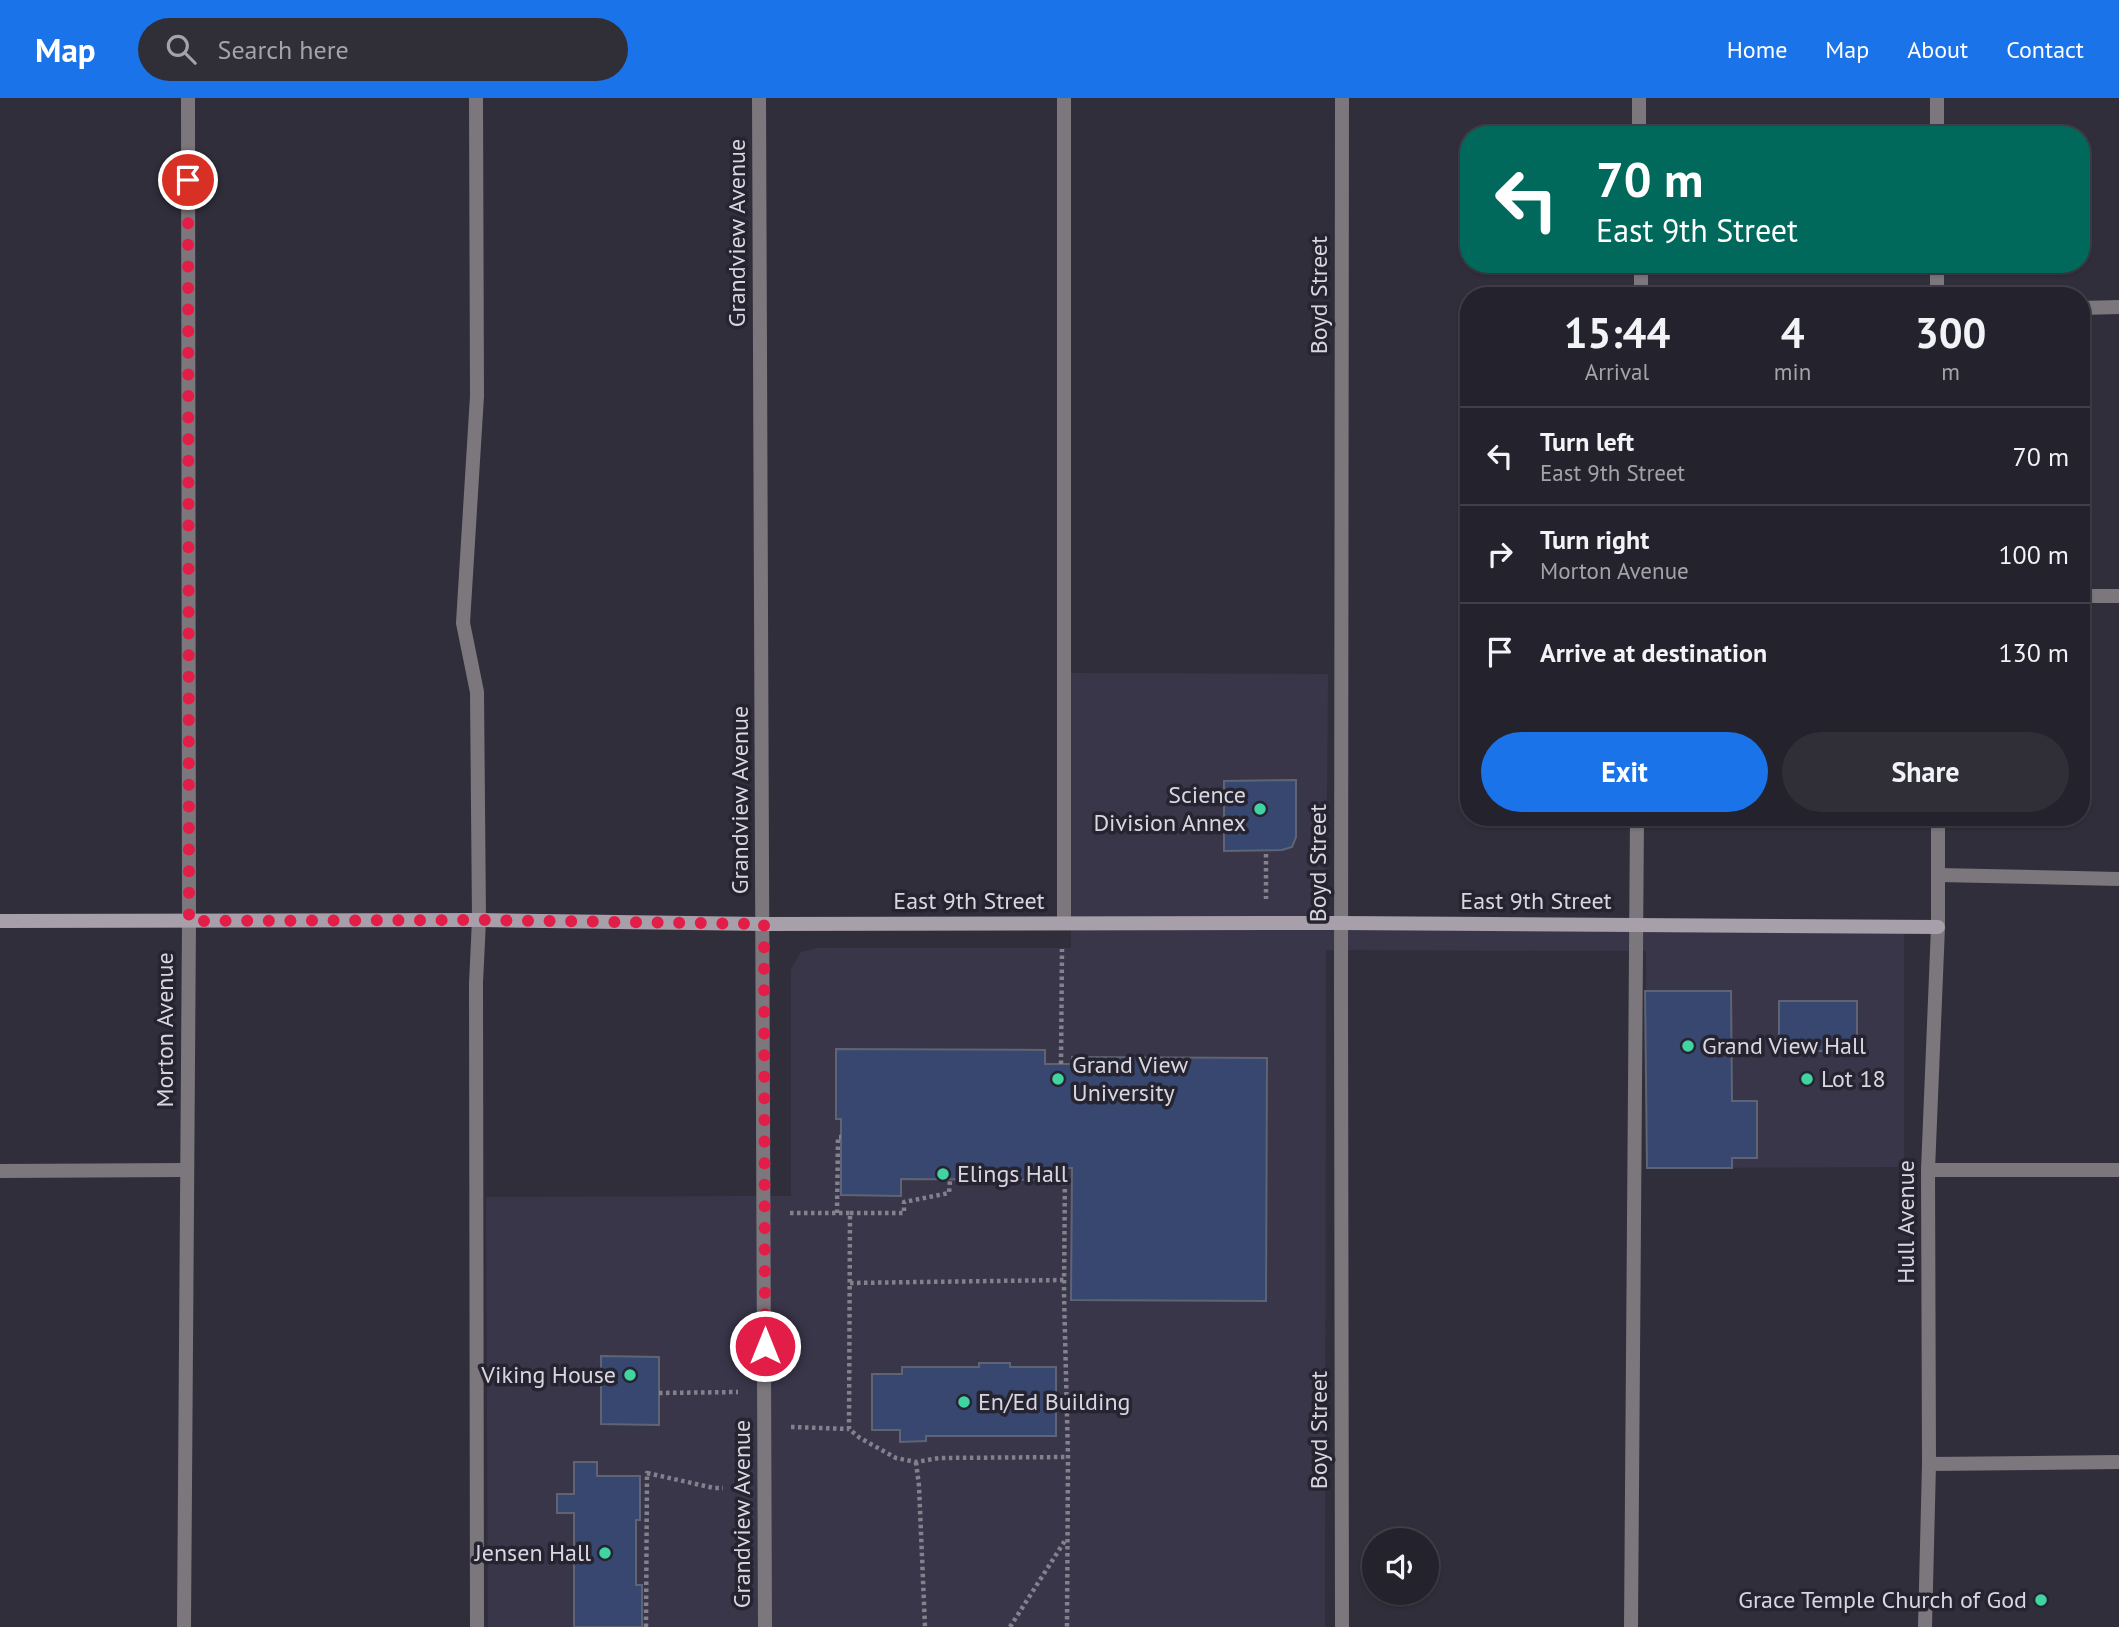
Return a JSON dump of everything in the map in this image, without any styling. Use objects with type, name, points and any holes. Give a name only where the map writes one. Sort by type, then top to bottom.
[{"type":"street","name":"Morton Avenue","points":[[184,1627],[189,921],[188,98]]},
{"type":"street","points":[[476,98],[477,396],[463,623],[477,692],[477,1627]]},
{"type":"street","name":"Grandview Avenue","points":[[759,98],[765,1627]]},
{"type":"street","points":[[1063,923],[1065,98]]},
{"type":"street","name":"Boyd Street","points":[[1342,98],[1342,1627]]},
{"type":"street","points":[[1639,98],[1639,126]]},
{"type":"street","points":[[1937,98],[1937,126]]},
{"type":"street","points":[[2090,307],[2119,307]]},
{"type":"street","points":[[2090,596],[2119,596]]},
{"type":"street","points":[[1631,1627],[1637,826]]},
{"type":"street","name":"Hull Avenue","points":[[1925,1627],[1929,1464],[1928,1170],[1938,927],[1938,826]]},
{"type":"street","points":[[1938,875],[2119,879]]},
{"type":"street","name":"East 9th Street","points":[[0,920],[1938,927]]},
{"type":"street","points":[[0,1171],[187,1170]]},
{"type":"street","points":[[1928,1170],[2119,1170]]},
{"type":"street","points":[[1929,1464],[2119,1462]]},
{"type":"path","points":[[1266,854],[1266,923]]},
{"type":"path","points":[[1061,1064],[1063,923]]},
{"type":"path","points":[[837,1213],[838,1137],[841,1137]]},
{"type":"path","points":[[1065,1168],[1067,1627]]},
{"type":"path","points":[[764,1213],[904,1213],[904,1202],[950,1193],[950,1180]]},
{"type":"path","points":[[849,1429],[850,1213]]},
{"type":"path","points":[[850,1283],[1064,1280]]},
{"type":"path","points":[[659,1393],[765,1392]]},
{"type":"path","points":[[765,1427],[849,1429],[896,1458],[916,1462],[939,1458],[1068,1457]]},
{"type":"path","points":[[916,1462],[925,1627]]},
{"type":"path","points":[[646,1627],[647,1473],[723,1488]]},
{"type":"path","points":[[1010,1627],[1068,1537]]},
{"type":"shaded area","name":"Grand View University","points":[[1070,673],[1328,674],[1326,922],[1904,927],[1904,1167],[1647,1168],[1646,951],[1326,950],[1325,1627],[488,1627],[486,1197],[791,1196],[791,969],[801,952],[818,948],[1071,948]]},
{"type":"building","name":"Science Division Annex","points":[[1296,780],[1296,837],[1292,847],[1282,850],[1224,851],[1224,781]]},
{"type":"building","name":"Grand View Hall","points":[[1645,991],[1731,991],[1732,1101],[1757,1101],[1757,1158],[1732,1158],[1732,1168],[1647,1168]]},
{"type":"building","points":[[1779,1001],[1857,1001],[1857,1051],[1779,1051]]},
{"type":"building","name":"Elings Hall","points":[[836,1049],[1045,1050],[1045,1064],[1072,1064],[1072,1057],[1267,1058],[1266,1301],[1071,1300],[1072,1168],[1045,1168],[1045,1180],[901,1179],[901,1196],[841,1195],[841,1119],[836,1119]]},
{"type":"building","name":"Viking House","points":[[601,1356],[659,1357],[659,1425],[601,1424]]},
{"type":"building","name":"En/Ed Building","points":[[979,1363],[1010,1363],[1010,1367],[1056,1367],[1056,1436],[926,1436],[926,1441],[900,1442],[900,1430],[872,1430],[872,1374],[902,1374],[902,1367],[979,1367]]},
{"type":"building","name":"Jensen Hall","points":[[574,1462],[597,1462],[597,1476],[640,1476],[640,1520],[636,1520],[636,1585],[642,1585],[642,1627],[574,1627],[574,1513],[557,1513],[557,1494],[574,1494]]},
{"type":"place","name":"Science Division Annex","points":[[1260,809]]},
{"type":"place","name":"Grand View Hall","points":[[1688,1046]]},
{"type":"place","name":"Grand View University","points":[[1058,1079]]},
{"type":"place","name":"Lot 18","points":[[1807,1079]]},
{"type":"place","name":"Elings Hall","points":[[943,1174]]},
{"type":"place","name":"Viking House","points":[[630,1375]]},
{"type":"place","name":"En/Ed Building","points":[[964,1402]]},
{"type":"place","name":"Jensen Hall","points":[[605,1553]]},
{"type":"place","name":"Grace Temple Church of God","points":[[2041,1600]]},
{"type":"route","points":[[188,180],[189,921],[479,920],[764,924],[765,1346]]}]
